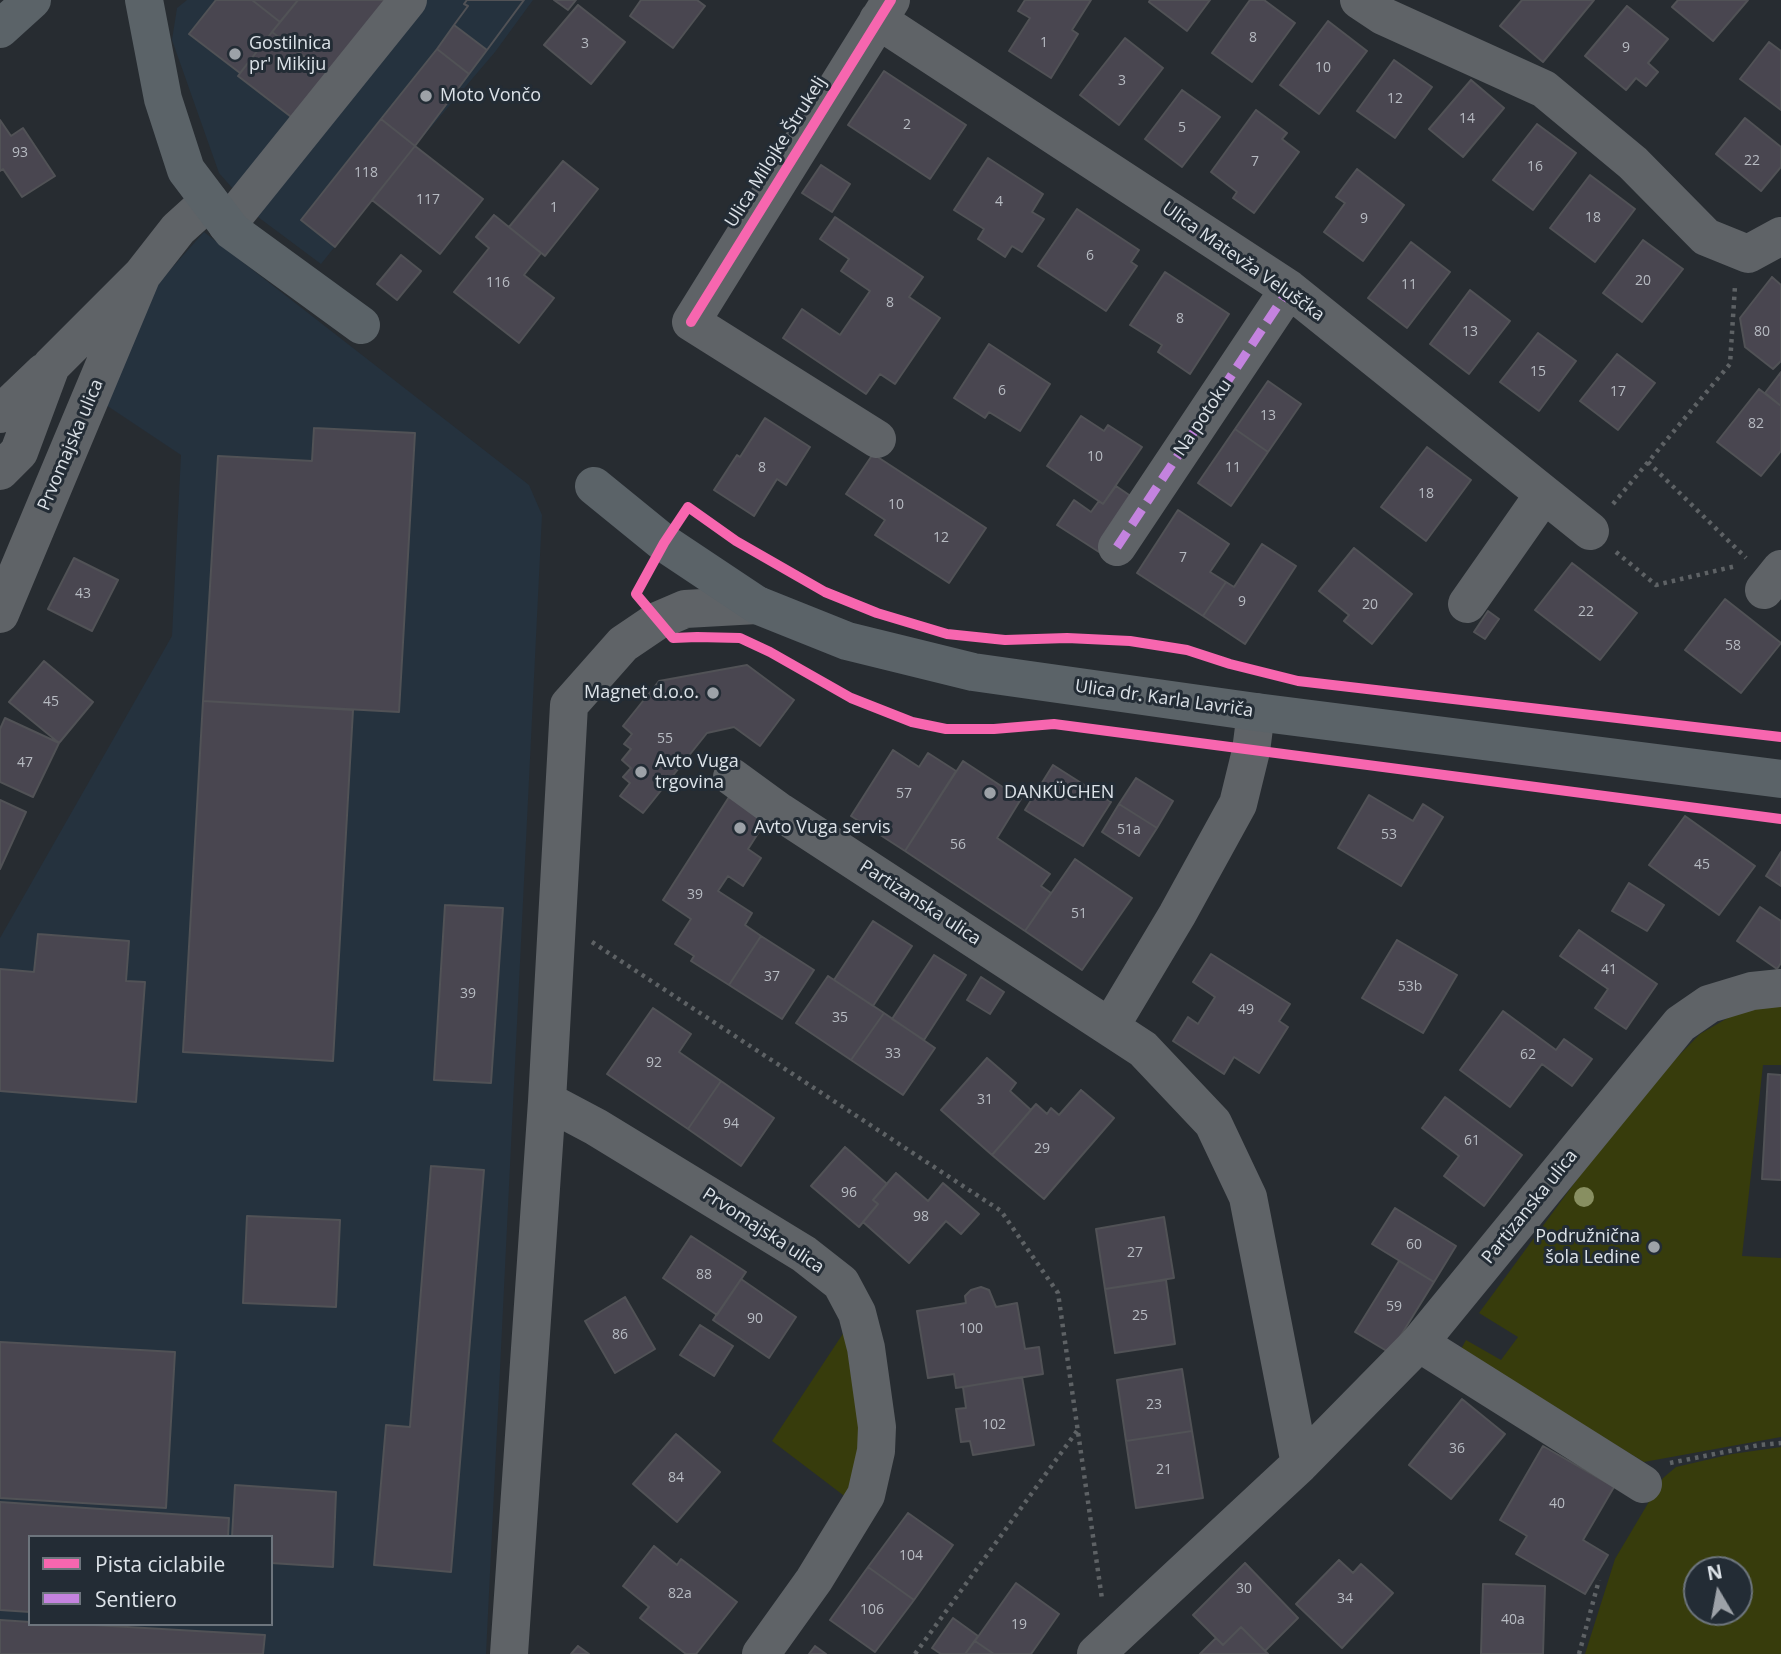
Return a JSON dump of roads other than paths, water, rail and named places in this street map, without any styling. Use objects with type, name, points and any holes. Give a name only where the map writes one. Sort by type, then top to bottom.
[{"type":"main road","points":[[0,29],[32,0]]},
{"type":"main road","points":[[144,0],[163,99],[186,170],[232,231],[361,325]]},
{"type":"main road","name":"Ulica dr. Karla Lavriča","points":[[594,486],[664,543],[757,606],[847,641],[973,672],[1255,712],[1781,779]]},
{"type":"street","points":[[0,414],[142,275],[178,229],[218,213],[408,0]]},
{"type":"street","points":[[1359,0],[1383,16],[1544,89],[1633,163],[1706,237],[1748,254],[1781,236]]},
{"type":"street","name":"Ulica Matevža Veluščka","points":[[884,10],[1289,289],[1590,531]]},
{"type":"street","name":"Ulica Milojke Štrukelj","points":[[877,439],[691,322],[884,10]]},
{"type":"street","name":"Prvomajska ulica","points":[[0,614],[142,275]]},
{"type":"street","name":"Na potoku","points":[[1117,547],[1289,289]]},
{"type":"street","points":[[0,471],[19,452],[51,366]]},
{"type":"street","points":[[1467,604],[1544,494]]},
{"type":"street","points":[[509,1654],[547,1101],[569,705],[623,644],[657,621],[685,609],[757,606]]},
{"type":"street","points":[[1110,1027],[1177,915],[1238,804],[1251,751],[1255,712]]},
{"type":"street","name":"Partizanska ulica","points":[[732,777],[780,812],[1143,1049],[1213,1123],[1248,1197],[1300,1464]]},
{"type":"street","name":"Partizanska ulica","points":[[1102,1648],[1300,1464],[1419,1343],[1680,1024],[1709,1004],[1752,991],[1781,988]]},
{"type":"street","name":"Prvomajska ulica","points":[[547,1101],[596,1127],[804,1254],[841,1283],[857,1313],[866,1348],[877,1427],[877,1451],[866,1495],[814,1580],[761,1654]]},
{"type":"street","points":[[1419,1343],[1643,1485]]},
{"type":"place","name":"Gostilnica pr' Mikiju","points":[[235,54]]},
{"type":"place","name":"Moto Vončo","points":[[426,96]]},
{"type":"place","name":"Magnet d.o.o.","points":[[713,693]]},
{"type":"place","name":"Avto Vuga trgovina","points":[[641,772]]},
{"type":"place","name":"DANKÜCHEN","points":[[990,793]]},
{"type":"place","name":"Avto Vuga servis","points":[[740,828]]},
{"type":"place","name":"Podružnična šola Ledine","points":[[1654,1247]]}]
